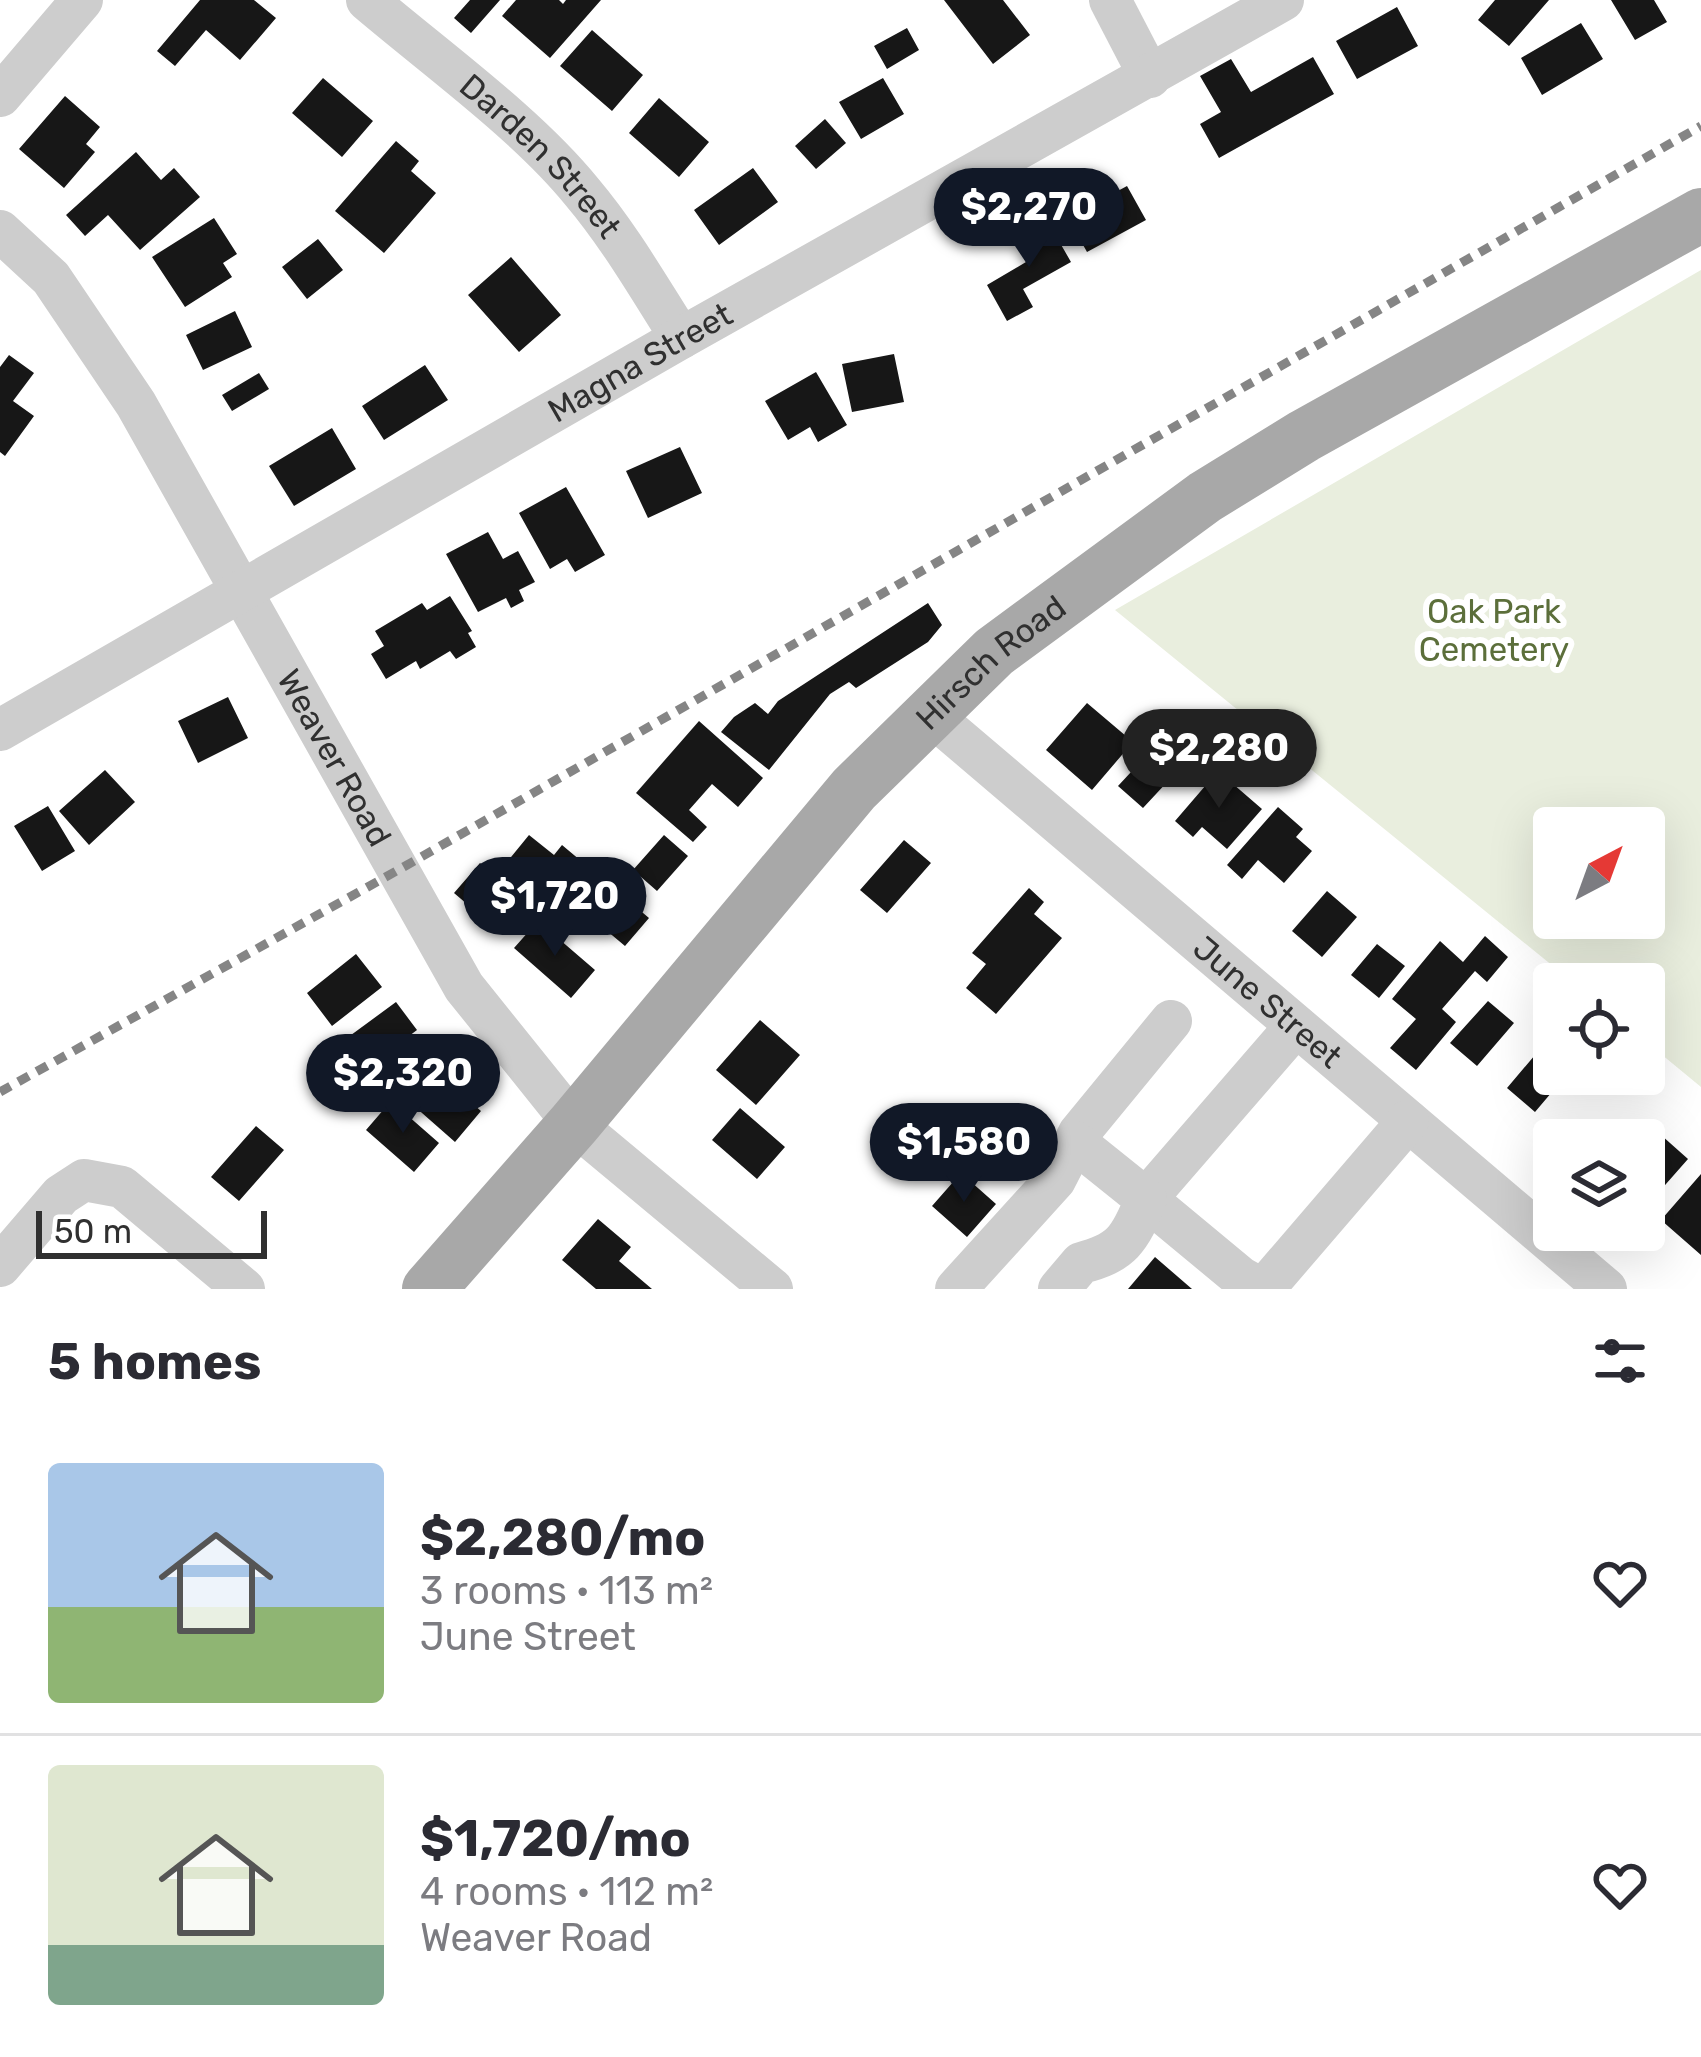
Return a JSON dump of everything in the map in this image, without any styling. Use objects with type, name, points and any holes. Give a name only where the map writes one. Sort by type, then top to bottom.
[{"type":"main road","name":"Hirsch Road","points":[[429,1289],[574,1124],[854,789],[994,652],[1205,497],[1304,436],[1701,214]]},
{"type":"street","points":[[0,96],[82,0]]},
{"type":"street","name":"Darden Street","points":[[367,0],[535,144],[580,189],[623,246],[681,338]]},
{"type":"street","points":[[1110,0],[1150,76]]},
{"type":"street","name":"Magna Street","points":[[0,730],[681,338],[1283,0]]},
{"type":"street","name":"Weaver Road","points":[[0,231],[51,278],[91,332],[464,987],[574,1124],[772,1289]]},
{"type":"street","name":"June Street","points":[[932,716],[1606,1289]]},
{"type":"street","points":[[956,1289],[1055,1180],[1075,1142],[1171,1021]]},
{"type":"street","points":[[1059,1289],[1081,1263],[1113,1253],[1137,1222],[1146,1199],[1296,1026]]},
{"type":"street","points":[[1075,1142],[1256,1286],[1268,1284],[1408,1121]]},
{"type":"street","points":[[0,1266],[62,1195],[84,1180],[122,1187],[244,1289]]},
{"type":"green space","name":"Oak Park Cemetery","points":[[1701,270],[1701,1087],[1665,1057],[1665,963],[1549,963],[1115,610]]},
{"type":"building","points":[[200,0],[254,0],[276,18],[240,60],[206,30],[175,66],[157,51]]},
{"type":"building","points":[[470,0],[500,0],[471,33],[454,18]]},
{"type":"building","points":[[516,0],[559,0],[563,4],[566,0],[601,0],[550,58],[502,16]]},
{"type":"building","points":[[944,0],[1003,0],[1030,35],[993,64]]},
{"type":"building","points":[[1495,0],[1549,0],[1509,46],[1478,20]]},
{"type":"building","points":[[1611,0],[1654,0],[1667,22],[1635,40]]},
{"type":"building","points":[[1397,7],[1418,46],[1357,79],[1336,41]]},
{"type":"building","points":[[1581,23],[1603,59],[1542,95],[1521,58]]},
{"type":"building","points":[[907,28],[919,50],[887,69],[874,46]]},
{"type":"building","points":[[592,30],[643,75],[612,111],[560,66]]},
{"type":"building","points":[[1313,57],[1334,94],[1219,158],[1200,124],[1221,112],[1200,76],[1231,59],[1251,92]]},
{"type":"building","points":[[323,78],[373,121],[342,157],[292,113]]},
{"type":"building","points":[[883,78],[904,114],[861,139],[839,102]]},
{"type":"building","points":[[65,96],[100,127],[86,144],[95,152],[64,188],[19,149]]},
{"type":"building","points":[[659,98],[709,142],[679,177],[629,133]]},
{"type":"building","points":[[825,119],[846,143],[816,169],[795,146]]},
{"type":"building","points":[[396,141],[419,161],[411,171],[436,193],[384,253],[335,211]]},
{"type":"building","points":[[136,152],[161,180],[174,168],[200,197],[140,250],[108,215],[85,236],[66,215]]},
{"type":"building","points":[[753,168],[778,202],[719,245],[694,210]]},
{"type":"building","points":[[1127,186],[1146,220],[1087,252],[1068,218]]},
{"type":"building","points":[[214,218],[237,254],[223,263],[232,277],[185,307],[152,257]]},
{"type":"building","points":[[1048,222],[1071,262],[1023,289],[1033,307],[1007,321],[987,285],[1026,262],[1014,241]]},
{"type":"building","points":[[318,239],[343,270],[307,299],[282,267]]},
{"type":"building","points":[[511,257],[561,315],[519,352],[468,295]]},
{"type":"building","points":[[235,311],[252,347],[203,370],[186,335]]},
{"type":"building","points":[[894,354],[904,402],[852,412],[842,364]]},
{"type":"building","points":[[9,355],[34,373],[13,401],[34,416],[5,456],[0,452],[0,367]]},
{"type":"building","points":[[425,365],[448,400],[384,440],[362,406]]},
{"type":"building","points":[[816,372],[847,425],[818,442],[810,427],[788,440],[765,401]]},
{"type":"building","points":[[259,373],[269,389],[232,411],[222,395]]},
{"type":"building","points":[[332,428],[356,469],[294,506],[269,466]]},
{"type":"building","points":[[680,447],[702,493],[648,518],[626,471]]},
{"type":"building","points":[[566,487],[605,555],[575,572],[567,559],[550,569],[519,513]]},
{"type":"building","points":[[488,532],[503,559],[518,551],[535,582],[519,590],[524,601],[511,608],[506,598],[478,612],[446,554]]},
{"type":"building","points":[[450,596],[472,631],[468,633],[476,647],[456,659],[450,651],[420,669],[416,661],[386,679],[371,654],[384,646],[375,631],[422,603],[427,610]]},
{"type":"building","points":[[928,603],[942,625],[928,642],[856,688],[849,682],[830,694],[769,770],[721,732],[755,703],[768,714],[778,701]]},
{"type":"building","points":[[228,697],[248,738],[198,763],[178,721]]},
{"type":"building","points":[[1087,703],[1133,742],[1092,790],[1046,750]]},
{"type":"building","points":[[699,721],[763,778],[738,807],[712,784],[689,810],[707,827],[693,842],[636,793]]},
{"type":"building","points":[[1158,743],[1182,766],[1143,808],[1118,786]]},
{"type":"building","points":[[105,770],[135,802],[89,845],[59,811]]},
{"type":"building","points":[[1218,771],[1262,809],[1227,849],[1202,827],[1193,837],[1175,821]]},
{"type":"building","points":[[48,806],[75,851],[42,871],[14,826]]},
{"type":"building","points":[[1278,807],[1303,829],[1296,837],[1312,851],[1284,883],[1258,860],[1242,879],[1227,865]]},
{"type":"building","points":[[529,835],[554,855],[562,845],[649,918],[625,946],[582,910],[571,923],[503,867]]},
{"type":"building","points":[[664,835],[688,856],[657,891],[633,870]]},
{"type":"building","points":[[904,840],[931,863],[887,913],[860,890]]},
{"type":"building","points":[[480,863],[513,892],[487,921],[454,893]]},
{"type":"building","points":[[1029,888],[1044,902],[1034,914],[1062,938],[996,1014],[966,988],[986,964],[972,953]]},
{"type":"building","points":[[1327,891],[1357,917],[1322,957],[1292,931]]},
{"type":"building","points":[[538,921],[595,970],[571,998],[514,948]]},
{"type":"building","points":[[1485,936],[1508,957],[1487,982],[1475,971],[1442,1009],[1456,1022],[1416,1070],[1390,1048],[1416,1019],[1392,999],[1440,941],[1463,962]]},
{"type":"building","points":[[1377,944],[1405,966],[1379,998],[1351,975]]},
{"type":"building","points":[[356,954],[382,987],[332,1026],[307,993]]},
{"type":"building","points":[[1488,1001],[1514,1023],[1477,1066],[1450,1043]]},
{"type":"building","points":[[396,1002],[417,1030],[368,1067],[347,1038]]},
{"type":"building","points":[[760,1020],[800,1055],[756,1105],[716,1070]]},
{"type":"building","points":[[1533,1057],[1533,1095],[1549,1095],[1535,1112],[1507,1088]]},
{"type":"building","points":[[423,1061],[481,1111],[455,1142],[397,1091]]},
{"type":"building","points":[[391,1101],[439,1143],[414,1172],[366,1130]]},
{"type":"building","points":[[740,1108],[785,1147],[757,1179],[712,1140]]},
{"type":"building","points":[[256,1126],[284,1150],[239,1201],[211,1177]]},
{"type":"building","points":[[1665,1139],[1688,1159],[1665,1185]]},
{"type":"building","points":[[961,1173],[996,1204],[967,1237],[932,1206]]},
{"type":"building","points":[[1701,1174],[1701,1255],[1665,1224],[1665,1215]]},
{"type":"building","points":[[598,1219],[631,1247],[619,1261],[652,1289],[596,1289],[562,1260]]},
{"type":"building","points":[[1155,1257],[1192,1289],[1128,1289]]},
{"type":"railway","points":[[0,1092],[400,869],[1701,126]]}]
